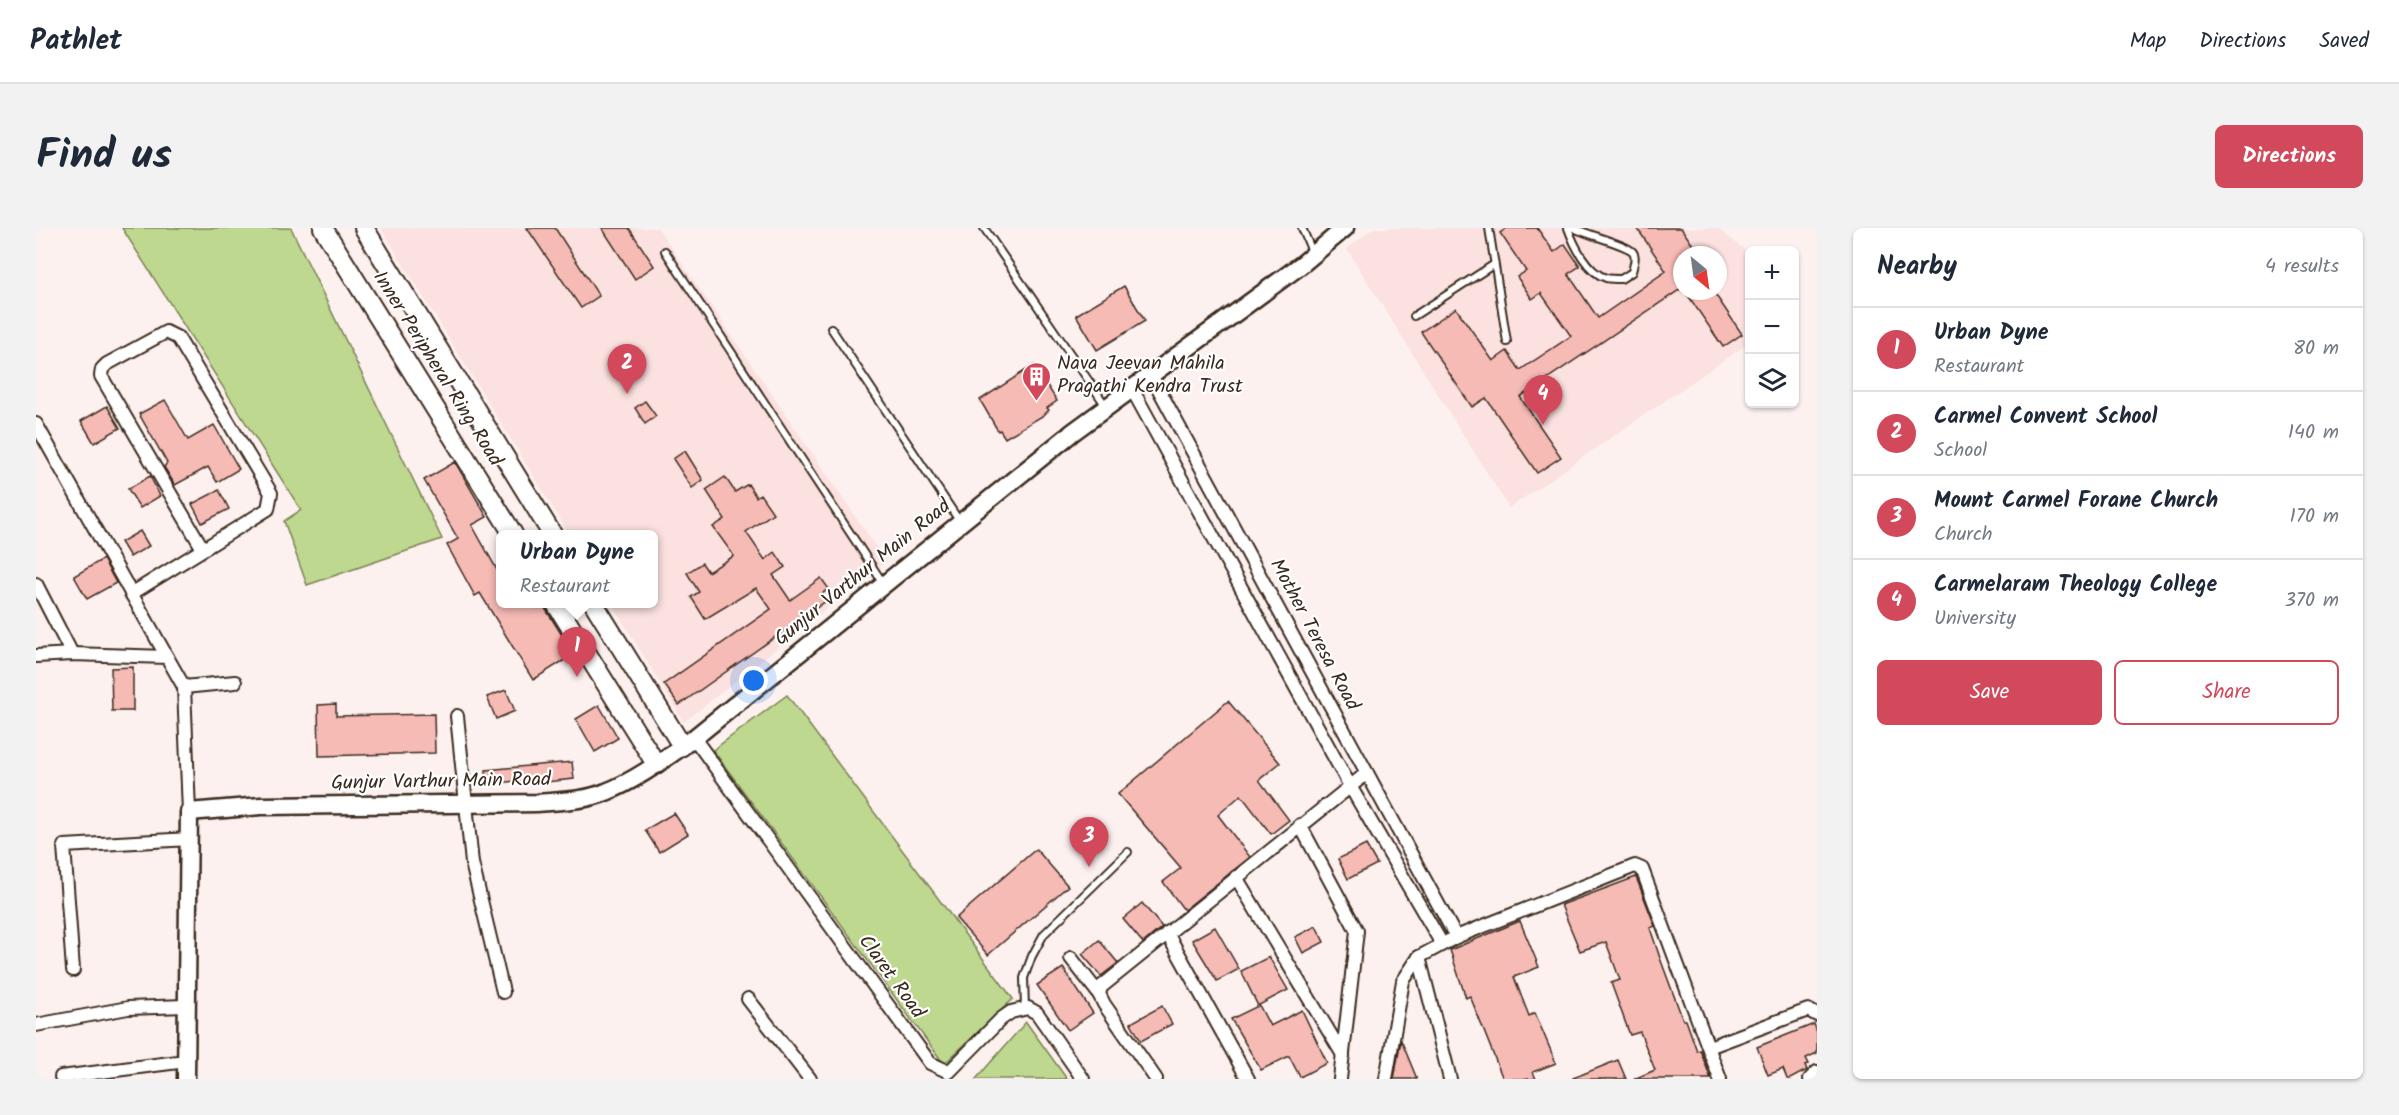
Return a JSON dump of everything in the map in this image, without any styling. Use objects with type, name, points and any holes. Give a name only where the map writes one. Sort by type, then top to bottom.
[{"type":"main road","name":"Inner Peripheral Ring Road","points":[[323,228],[511,530]]},
{"type":"main road","name":"Inner Peripheral Ring Road","points":[[364,228],[550,530]]},
{"type":"main road","name":"Gunjur Varthur Main Road","points":[[189,812],[261,806],[466,804],[570,800],[605,793],[656,764],[688,742],[960,522],[1107,407],[1345,228]]},
{"type":"main road","points":[[559,608],[656,764]]},
{"type":"main road","points":[[597,608],[688,742]]},
{"type":"main road","points":[[186,1079],[185,1006],[189,812]]},
{"type":"street","points":[[131,594],[268,509],[271,493],[178,338],[166,332],[107,364],[102,369],[101,376],[203,549]]},
{"type":"street","name":"Mother Teresa Road","points":[[1151,375],[1456,937]]},
{"type":"street","name":"Mother Teresa Road","points":[[1132,388],[1350,786],[1442,944]]},
{"type":"street","points":[[36,424],[184,687],[189,812]]},
{"type":"street","points":[[36,584],[72,654]]},
{"type":"street","points":[[36,656],[72,654],[168,657]]},
{"type":"street","points":[[184,687],[235,682]]},
{"type":"street","points":[[457,716],[472,863],[503,992]]},
{"type":"street","name":"Claret Road","points":[[688,742],[930,1063],[946,1076],[1002,1019],[1011,1012],[1025,1008]]},
{"type":"street","points":[[1099,994],[1101,987],[1367,773]]},
{"type":"street","points":[[1300,825],[1358,931],[1340,1079]]},
{"type":"street","points":[[73,970],[64,846],[190,839]]},
{"type":"street","points":[[1386,1079],[1403,981],[1419,957],[1456,937],[1638,866],[1642,869],[1720,1079]]},
{"type":"street","points":[[1236,877],[1343,1055]]},
{"type":"street","points":[[1167,933],[1248,1079]]},
{"type":"street","points":[[1419,957],[1450,1079]]},
{"type":"street","points":[[1071,958],[1099,994],[1156,1079]]},
{"type":"street","points":[[748,999],[810,1079]]},
{"type":"street","points":[[36,1025],[128,1008],[185,1006]]},
{"type":"street","points":[[1025,1008],[1032,1008],[1037,1013],[1083,1079]]},
{"type":"street","points":[[1709,1047],[1808,1010],[1817,1015]]},
{"type":"street","points":[[61,1077],[186,1061]]},
{"type":"street","points":[[1810,1079],[1817,1072]]},
{"type":"lane","points":[[984,228],[1107,407]]},
{"type":"lane","points":[[1302,228],[1313,254]]},
{"type":"lane","points":[[1489,228],[1493,265],[1507,342]]},
{"type":"lane","points":[[1568,228],[1573,243],[1589,265],[1604,278],[1621,279],[1632,272],[1635,257],[1633,252],[1574,228]]},
{"type":"lane","points":[[665,251],[883,583]]},
{"type":"lane","points":[[1414,316],[1493,265]]},
{"type":"lane","points":[[831,328],[960,522]]},
{"type":"lane","points":[[1025,1008],[1024,978],[1032,956],[1044,934],[1128,852]]},
{"type":"shaded area","points":[[381,228],[658,228],[886,561],[684,722],[614,608],[658,608],[658,530],[567,530]]},
{"type":"shaded area","points":[[1373,228],[1717,228],[1745,250],[1745,346],[1509,508],[1347,249]]},
{"type":"green space","points":[[122,228],[291,228],[442,539],[307,585],[284,521],[301,510]]},
{"type":"green space","points":[[787,695],[1013,999],[944,1064],[713,750]]},
{"type":"green space","points":[[1026,1022],[1067,1079],[976,1079]]},
{"type":"building","points":[[527,228],[555,228],[599,296],[581,308]]},
{"type":"building","points":[[602,228],[629,228],[654,266],[635,279]]},
{"type":"building","points":[[1507,228],[1537,228],[1554,252],[1565,244],[1580,266],[1568,274],[1598,318],[1666,271],[1637,228],[1681,228],[1694,246],[1673,246],[1673,294],[1520,397],[1561,457],[1537,473],[1486,398],[1472,407],[1421,332],[1456,308],[1493,361],[1507,351],[1520,370],[1571,336],[1541,293],[1532,299],[1517,277],[1526,271],[1500,233]]},
{"type":"building","points":[[1124,286],[1145,321],[1097,350],[1076,315]]},
{"type":"building","points":[[1691,300],[1719,300],[1742,334],[1723,347]]},
{"type":"building","name":"Nava Jeevan Mahila Pragathi Kendra Trust","points":[[1034,365],[1057,401],[1047,408],[1049,410],[1044,415],[1005,438],[1000,430],[998,431],[980,400]]},
{"type":"building","points":[[165,400],[188,440],[214,425],[239,469],[217,482],[208,467],[175,485],[164,467],[167,463],[139,414]]},
{"type":"building","points":[[645,401],[656,416],[645,424],[635,408]]},
{"type":"building","points":[[107,406],[120,428],[94,443],[81,421]]},
{"type":"building","points":[[685,451],[703,480],[692,488],[673,459]]},
{"type":"building","points":[[455,462],[487,517],[472,525],[496,568],[496,608],[545,608],[574,654],[533,680],[480,593],[475,596],[447,545],[458,539],[424,480]]},
{"type":"building","points":[[150,476],[160,496],[140,508],[128,489]]},
{"type":"building","points":[[725,477],[735,492],[748,484],[756,497],[760,494],[773,513],[746,532],[765,560],[775,552],[785,567],[773,575],[790,600],[821,578],[829,589],[821,594],[826,601],[679,705],[664,684],[771,609],[756,588],[705,619],[691,597],[699,592],[687,573],[702,563],[708,572],[734,556],[713,527],[725,519],[706,490]]},
{"type":"building","points":[[219,490],[229,509],[202,523],[192,504]]},
{"type":"building","points":[[140,531],[149,546],[130,557],[121,542]]},
{"type":"building","points":[[103,559],[116,583],[87,599],[74,576]]},
{"type":"building","points":[[133,667],[133,711],[112,711],[111,668]]},
{"type":"building","points":[[506,690],[515,711],[496,719],[487,697]]},
{"type":"building","points":[[1228,701],[1280,763],[1259,780],[1289,820],[1271,834],[1241,795],[1218,815],[1250,857],[1184,910],[1163,882],[1181,868],[1118,794]]},
{"type":"building","points":[[336,704],[336,716],[434,714],[435,753],[319,756],[318,705]]},
{"type":"building","points":[[599,705],[618,738],[595,752],[576,719]]},
{"type":"building","points":[[572,762],[574,779],[546,782],[545,778],[487,784],[486,770]]},
{"type":"building","points":[[674,813],[688,834],[659,852],[645,830]]},
{"type":"building","points":[[1366,845],[1377,864],[1348,879],[1338,859]]},
{"type":"building","points":[[1036,849],[1068,886],[988,955],[956,918]]},
{"type":"building","points":[[1636,877],[1655,926],[1650,928],[1683,1020],[1686,1020],[1697,1051],[1700,1050],[1711,1079],[1634,1079],[1655,1070],[1640,1032],[1630,1035],[1611,983],[1620,980],[1606,942],[1580,951],[1561,905]]},
{"type":"building","points":[[1142,903],[1162,927],[1143,943],[1123,919]]},
{"type":"building","points":[[1520,921],[1539,967],[1514,977],[1529,1016],[1535,1013],[1556,1063],[1533,1072],[1536,1079],[1503,1079],[1470,996],[1466,998],[1450,950]]},
{"type":"building","points":[[1316,926],[1324,942],[1303,953],[1295,937]]},
{"type":"building","points":[[1215,927],[1239,969],[1217,981],[1192,940]]},
{"type":"building","points":[[1099,940],[1118,963],[1101,976],[1082,954]]},
{"type":"building","points":[[1269,957],[1288,990],[1259,1005],[1270,1026],[1302,1010],[1327,1063],[1300,1077],[1289,1056],[1261,1070],[1231,1019],[1258,1006],[1241,971]]},
{"type":"building","points":[[1063,968],[1093,1013],[1068,1030],[1037,985]]},
{"type":"building","points":[[1162,1006],[1172,1024],[1141,1041],[1131,1023]]},
{"type":"building","points":[[1814,1024],[1817,1032],[1817,1053],[1806,1058],[1809,1064],[1805,1065],[1807,1070],[1790,1079],[1787,1079],[1783,1069],[1768,1075],[1757,1047]]},
{"type":"building","points":[[1401,1040],[1417,1079],[1394,1079]]},
{"type":"building","points":[[1618,1060],[1626,1079],[1573,1079],[1573,1078]]},
{"type":"place","name":"Carmel Convent School","points":[[627,394]]},
{"type":"place","name":"Nava Jeevan Mahila Pragathi Kendra Trust","points":[[1036,402]]},
{"type":"place","name":"Carmelaram Theology College","points":[[1543,425]]},
{"type":"place","name":"Urban Dyne","points":[[577,677]]},
{"type":"place","name":"Mount Carmel Forane Church","points":[[1089,867]]}]
